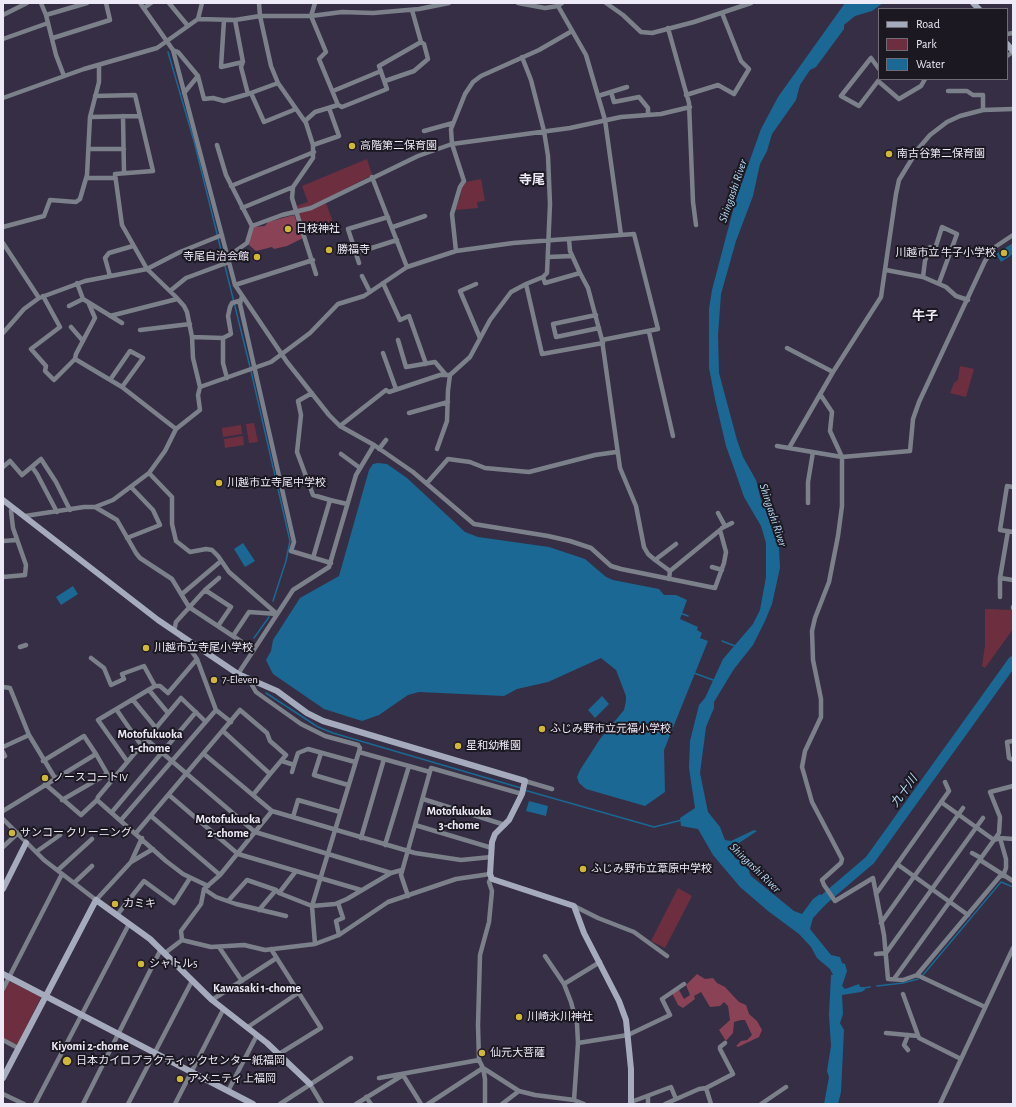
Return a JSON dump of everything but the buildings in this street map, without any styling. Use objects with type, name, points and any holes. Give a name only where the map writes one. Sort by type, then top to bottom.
[{"type":"street","points":[[3,15],[27,3]]},
{"type":"street","points":[[41,3],[53,38],[56,55],[64,76]]},
{"type":"street","points":[[46,15],[87,3]]},
{"type":"street","points":[[53,38],[110,20],[106,3]]},
{"type":"street","points":[[140,3],[173,50],[227,257],[235,285],[241,298],[329,415],[340,426],[374,445],[427,484],[474,524],[555,537],[591,548],[611,566],[715,588],[722,570],[726,552],[720,530]]},
{"type":"street","points":[[144,8],[151,3]]},
{"type":"street","points":[[169,3],[188,26]]},
{"type":"street","points":[[198,19],[202,3]]},
{"type":"street","points":[[259,3],[260,16],[271,66],[278,83],[304,121],[313,145],[313,158],[293,187],[292,198],[313,260],[316,274]]},
{"type":"street","points":[[315,3],[311,16],[326,52],[319,59],[338,105]]},
{"type":"street","points":[[416,3],[419,10]]},
{"type":"street","points":[[3,98],[64,76],[157,48],[198,19],[235,20],[260,16],[311,16],[331,13],[373,13],[419,10],[449,3]]},
{"type":"street","points":[[518,3],[540,8],[552,8],[560,5],[572,31],[586,55],[605,120],[620,235]]},
{"type":"street","points":[[548,3],[552,8]]},
{"type":"street","points":[[609,4],[624,15],[642,32],[652,33],[751,3]]},
{"type":"street","points":[[385,81],[414,71],[428,59],[424,44],[421,42],[412,10]]},
{"type":"street","points":[[686,95],[718,85],[734,94],[749,69],[741,62],[722,13]]},
{"type":"street","points":[[224,20],[221,67],[243,62]]},
{"type":"street","points":[[235,20],[243,62],[241,67],[250,94],[264,122],[296,109]]},
{"type":"street","points":[[3,39],[48,23]]},
{"type":"street","points":[[668,28],[690,107],[693,202],[696,225]]},
{"type":"street","points":[[456,251],[452,214],[460,187],[464,181],[452,144],[451,129],[465,94],[473,82],[500,66],[522,57],[572,31]]},
{"type":"street","points":[[304,121],[315,112],[338,105],[342,107],[387,89],[379,66],[421,42]]},
{"type":"street","points":[[173,50],[178,52],[198,76],[204,100],[213,98],[224,101],[250,94],[278,83]]},
{"type":"street","points":[[340,426],[386,390],[389,392],[440,375],[448,375],[470,357],[480,338],[511,292],[543,277],[547,273],[550,204],[548,156],[544,130],[531,80],[522,57]]},
{"type":"street","points":[[878,68],[871,58],[841,96],[859,106],[878,81],[899,99],[921,86],[925,80]]},
{"type":"street","points":[[3,228],[44,216],[50,200],[76,202],[80,199],[87,178],[90,117],[99,82],[99,65]]},
{"type":"street","points":[[332,91],[381,71]]},
{"type":"street","points":[[184,93],[198,76]]},
{"type":"street","points":[[598,96],[627,87]]},
{"type":"street","points":[[948,91],[983,95],[983,110]]},
{"type":"street","points":[[611,92],[614,102],[639,97],[648,108],[648,114]]},
{"type":"street","points":[[25,516],[84,507],[95,507],[113,500],[149,473],[166,451],[176,429],[200,410],[198,395],[200,387],[193,358],[192,337],[187,312],[178,299],[147,269],[122,225],[115,174],[153,171],[135,95],[95,96]]},
{"type":"street","points":[[252,226],[296,211],[311,208],[372,177],[418,156],[452,144],[544,130],[570,128],[605,120],[648,114],[662,114],[690,107]]},
{"type":"street","points":[[313,145],[338,136],[329,108]]},
{"type":"street","points":[[789,448],[833,372],[881,297],[896,194],[899,180],[906,167],[930,135],[947,122],[960,116],[983,110],[1013,109]]},
{"type":"street","points":[[123,116],[124,173]]},
{"type":"street","points":[[90,117],[139,116]]},
{"type":"street","points":[[424,131],[453,123]]},
{"type":"street","points":[[217,145],[226,175],[252,226],[247,243],[227,257]]},
{"type":"street","points":[[89,149],[124,148]]},
{"type":"street","points":[[231,186],[314,152]]},
{"type":"street","points":[[372,177],[393,227],[407,267]]},
{"type":"street","points":[[87,178],[115,178]]},
{"type":"street","points":[[242,208],[293,187]]},
{"type":"street","points":[[393,227],[425,216]]},
{"type":"street","points":[[359,263],[348,229],[388,217]]},
{"type":"street","points":[[923,277],[925,261],[930,247],[936,248],[942,227],[957,234],[939,283]]},
{"type":"street","points":[[200,387],[255,369],[271,362],[310,333],[338,304],[364,296],[407,267],[456,251],[513,243],[634,234],[658,329],[542,354],[526,284]]},
{"type":"street","points":[[777,446],[842,457],[910,451],[913,420],[919,402],[990,253],[1013,234]]},
{"type":"street","points":[[3,333],[24,309],[41,297],[77,283],[147,269],[180,252],[222,235]]},
{"type":"street","points":[[569,239],[570,251],[588,288],[596,315],[602,342],[616,452],[620,468],[636,506],[644,547],[648,554],[670,571]]},
{"type":"street","points":[[356,253],[397,240]]},
{"type":"street","points":[[3,243],[60,327],[31,349],[46,366],[45,371],[54,380],[75,359],[76,354],[95,318],[89,304]]},
{"type":"street","points":[[110,276],[105,258],[108,253],[134,246]]},
{"type":"street","points":[[548,257],[572,256]]},
{"type":"street","points":[[235,285],[313,260]]},
{"type":"street","points":[[170,291],[186,278],[229,262]]},
{"type":"street","points":[[886,270],[923,277],[939,283],[956,296],[968,300]]},
{"type":"street","points":[[543,277],[544,284],[580,272]]},
{"type":"street","points":[[362,276],[370,292]]},
{"type":"street","points":[[77,283],[83,299],[89,304],[122,322]]},
{"type":"street","points":[[383,283],[400,320],[409,316],[426,364]]},
{"type":"street","points":[[476,284],[460,291],[480,338]]},
{"type":"street","points":[[192,337],[223,338],[231,334],[228,316],[230,306],[232,303],[241,298]]},
{"type":"street","points":[[241,298],[255,369],[294,542],[292,552],[330,563]]},
{"type":"street","points":[[69,306],[83,299]]},
{"type":"street","points":[[110,316],[178,299]]},
{"type":"street","points":[[596,315],[553,324],[556,337],[599,328]]},
{"type":"street","points":[[140,330],[190,324]]},
{"type":"street","points":[[70,327],[83,341]]},
{"type":"street","points":[[649,332],[673,436]]},
{"type":"street","points":[[223,338],[224,363],[227,378]]},
{"type":"street","points":[[398,340],[406,367],[435,362],[448,375],[447,421],[437,448]]},
{"type":"street","points":[[787,348],[833,372]]},
{"type":"street","points":[[110,380],[130,351],[143,358],[122,387]]},
{"type":"street","points":[[383,353],[396,389]]},
{"type":"street","points":[[75,359],[122,387],[176,429]]},
{"type":"street","points":[[312,393],[298,401],[300,415],[297,452],[313,495],[347,504]]},
{"type":"street","points":[[820,394],[832,412],[830,431],[842,457],[842,506],[838,536],[829,582],[815,618],[812,631],[812,660],[821,699],[821,718],[805,751],[802,767],[812,802],[842,859],[841,863],[822,880],[835,901],[873,878],[886,953],[888,979],[903,980],[917,975],[1002,875],[1006,868],[1006,859],[1000,838]]},
{"type":"street","points":[[409,413],[448,402]]},
{"type":"street","points":[[379,449],[386,440]]},
{"type":"street","points":[[238,674],[293,590],[329,567],[347,504],[360,468],[374,445]]},
{"type":"street","points":[[427,484],[448,459],[470,462],[485,468],[524,472],[595,455],[616,452]]},
{"type":"street","points":[[808,503],[808,482],[813,452]]},
{"type":"street","points":[[341,454],[360,468]]},
{"type":"street","points":[[3,467],[10,461],[22,475],[41,459],[56,482],[70,510]]},
{"type":"street","points":[[32,467],[38,474],[57,512]]},
{"type":"street","points":[[149,473],[172,497],[172,524],[176,541],[190,552],[206,549],[212,550],[229,572],[277,614]]},
{"type":"street","points":[[1000,597],[1000,578],[1011,532],[1000,530],[1007,486],[1013,487]]},
{"type":"street","points":[[127,538],[160,525],[153,510],[131,487]]},
{"type":"street","points":[[3,500],[174,630],[238,674],[277,691],[308,713],[323,721],[552,789]]},
{"type":"street","points":[[312,558],[330,500]]},
{"type":"street","points":[[95,507],[117,520],[140,558],[172,579],[189,607],[254,650]]},
{"type":"street","points":[[3,577],[25,575],[26,565],[17,540],[11,512],[12,508]]},
{"type":"street","points":[[718,513],[725,526]]},
{"type":"street","points":[[669,579],[670,571],[725,526],[732,523]]},
{"type":"street","points":[[3,541],[17,540]]},
{"type":"street","points":[[655,560],[676,544]]},
{"type":"street","points":[[182,594],[221,561]]},
{"type":"street","points":[[712,568],[722,570]]},
{"type":"street","points":[[174,630],[176,622],[205,590],[219,578]]},
{"type":"street","points":[[1000,578],[1013,580]]},
{"type":"street","points":[[205,590],[231,607],[218,626]]},
{"type":"street","points":[[233,636],[249,612],[277,614]]},
{"type":"street","points":[[180,634],[196,659],[216,710],[231,722]]},
{"type":"street","points":[[20,646],[26,645]]},
{"type":"street","points":[[91,658],[104,668],[111,685],[124,679],[122,674],[144,666],[156,686]]},
{"type":"street","points":[[127,761],[98,720],[156,686],[160,686],[168,693],[196,659]]},
{"type":"street","points":[[248,678],[256,692],[301,724],[325,736],[358,745],[360,748],[312,906],[315,944]]},
{"type":"street","points":[[3,687],[10,688],[29,735],[55,778]]},
{"type":"street","points":[[149,690],[168,713]]},
{"type":"street","points":[[45,784],[81,815],[98,800],[98,797],[127,761],[181,698],[205,721]]},
{"type":"street","points":[[133,700],[156,728]]},
{"type":"street","points":[[116,709],[141,745]]},
{"type":"street","points":[[121,820],[216,710]]},
{"type":"street","points":[[136,834],[240,710],[267,734],[270,741],[286,755],[253,795]]},
{"type":"street","points":[[112,812],[196,712]]},
{"type":"street","points":[[223,731],[270,774]]},
{"type":"street","points":[[3,747],[29,735]]},
{"type":"street","points":[[43,760],[84,736],[112,780]]},
{"type":"street","points":[[146,739],[255,832],[391,872]]},
{"type":"street","points":[[1013,741],[1007,742],[1009,758],[1013,760]]},
{"type":"street","points":[[292,772],[298,753],[308,749],[355,762]]},
{"type":"street","points":[[3,752],[5,756],[3,757]]},
{"type":"street","points":[[359,752],[430,772]]},
{"type":"street","points":[[321,753],[314,775],[348,785]]},
{"type":"street","points":[[3,811],[96,754]]},
{"type":"street","points":[[204,754],[272,811],[334,831],[408,852],[461,860],[491,857]]},
{"type":"street","points":[[361,838],[384,759]]},
{"type":"street","points":[[282,761],[294,765]]},
{"type":"street","points":[[385,845],[409,766]]},
{"type":"street","points":[[408,896],[401,875],[431,768],[436,768],[522,794]]},
{"type":"street","points":[[62,800],[107,774]]},
{"type":"street","points":[[486,1104],[485,1079],[483,1068],[479,1060],[478,1025],[480,955],[489,922],[492,892],[489,882],[492,848],[495,834],[505,825],[522,794],[526,781]]},
{"type":"street","points":[[876,894],[949,791],[945,782]]},
{"type":"street","points":[[894,979],[999,833],[1001,821],[990,792],[1013,786]]},
{"type":"street","points":[[169,795],[238,854],[361,890]]},
{"type":"street","points":[[423,799],[505,825]]},
{"type":"street","points":[[98,800],[183,874],[216,896],[259,910],[286,916]]},
{"type":"street","points":[[293,817],[298,800],[340,812]]},
{"type":"street","points":[[941,802],[994,840]]},
{"type":"street","points":[[881,923],[964,808]]},
{"type":"street","points":[[182,940],[181,931],[201,904],[206,888],[220,875],[238,854],[272,811]]},
{"type":"street","points":[[152,816],[220,875]]},
{"type":"street","points":[[876,954],[886,953],[983,818]]},
{"type":"street","points":[[3,819],[26,843],[60,872],[150,939],[212,1000],[248,1027],[279,1054],[310,1084],[322,1104]]},
{"type":"street","points":[[415,825],[492,848]]},
{"type":"street","points":[[3,847],[18,833]]},
{"type":"street","points":[[36,852],[60,835]]},
{"type":"street","points":[[131,862],[142,838]]},
{"type":"street","points":[[994,840],[1000,838],[1013,839]]},
{"type":"street","points":[[3,989],[6,976],[60,872],[92,839]]},
{"type":"street","points":[[3,889],[26,843]]},
{"type":"street","points":[[3,1078],[45,995],[96,900],[131,862],[153,849]]},
{"type":"street","points":[[972,852],[1002,875],[1013,881]]},
{"type":"street","points":[[897,864],[968,915]]},
{"type":"street","points":[[74,883],[92,866]]},
{"type":"street","points":[[229,900],[247,880],[312,906],[338,903],[391,872],[402,870]]},
{"type":"street","points":[[259,910],[278,892],[296,871]]},
{"type":"street","points":[[83,1104],[163,951],[182,940],[211,947],[244,945],[257,949],[271,949],[315,944],[339,935],[388,902],[456,880],[490,876],[574,906],[598,918],[634,932],[667,956]]},
{"type":"street","points":[[117,915],[144,881],[174,903],[190,878]]},
{"type":"street","points":[[338,903],[343,918],[336,922],[339,935]]},
{"type":"street","points":[[574,906],[584,933],[619,1001],[628,1035],[632,1085],[631,1103],[671,1087],[676,1098]]},
{"type":"street","points":[[35,1104],[129,924]]},
{"type":"street","points":[[219,947],[242,981]]},
{"type":"street","points":[[940,1104],[984,1007],[1013,948]]},
{"type":"street","points":[[271,949],[321,1028],[279,1054]]},
{"type":"street","points":[[544,956],[564,984],[577,1024],[578,1043],[574,1100]]},
{"type":"street","points":[[212,1000],[276,959]]},
{"type":"street","points":[[564,984],[600,962]]},
{"type":"street","points":[[917,975],[984,1007]]},
{"type":"street","points":[[6,976],[253,1104]]},
{"type":"street","points":[[128,1104],[192,981]]},
{"type":"street","points":[[578,1043],[628,1035],[670,1015],[662,999],[684,984]]},
{"type":"street","points":[[248,1027],[298,993]]},
{"type":"street","points":[[903,994],[919,1038],[960,1059]]},
{"type":"street","points":[[175,1104],[224,1010]]},
{"type":"street","points":[[886,1033],[918,1036]]},
{"type":"street","points":[[228,1091],[257,1035]]},
{"type":"street","points":[[908,1035],[904,1045],[908,1050]]},
{"type":"street","points":[[3,1040],[18,1048]]},
{"type":"street","points":[[664,1104],[699,1089],[706,1088],[733,1074],[720,1049],[725,1043]]},
{"type":"street","points":[[280,1104],[351,1058]]},
{"type":"street","points":[[379,1078],[403,1075],[479,1060]]},
{"type":"street","points":[[483,1068],[519,1090],[534,1095],[574,1100],[584,1104]]},
{"type":"street","points":[[428,1104],[483,1068]]},
{"type":"street","points":[[356,1104],[403,1075]]},
{"type":"street","points":[[403,1075],[421,1104]]},
{"type":"street","points":[[761,1104],[786,1087]]},
{"type":"street","points":[[706,1088],[711,1104]]},
{"type":"street","points":[[502,1104],[519,1090]]},
{"type":"street","points":[[3,1094],[24,1104]]},
{"type":"street","points":[[648,1096],[648,1104]]},
{"type":"street","points":[[366,1097],[370,1104]]},
{"type":"green space","points":[[367,159],[372,175],[319,203],[298,210],[296,206],[308,202],[302,186]]},
{"type":"green space","points":[[481,179],[485,201],[477,202],[478,208],[455,210],[462,188],[466,182]]},
{"type":"green space","points":[[326,203],[334,225],[305,234],[298,213]]},
{"type":"green space","points":[[960,366],[974,369],[966,397],[950,393],[954,383],[958,380]]},
{"type":"green space","points":[[254,423],[258,442],[249,443],[246,424]]},
{"type":"green space","points":[[241,425],[242,434],[223,437],[222,428]]},
{"type":"green space","points":[[243,436],[244,445],[225,448],[224,439]]},
{"type":"green space","points":[[985,609],[1013,610],[1013,629],[985,668],[982,666],[985,645]]},
{"type":"green space","points":[[678,888],[692,896],[665,948],[651,941]]},
{"type":"green space","points":[[9,981],[41,997],[17,1045],[3,1038],[3,994]]},
{"type":"shaded area","points":[[294,215],[303,238],[287,246],[274,249],[272,247],[256,251],[249,245],[252,229],[254,227],[265,226],[268,222]]},
{"type":"shaded area","points":[[697,974],[705,979],[713,978],[717,983],[725,987],[739,1002],[746,1005],[749,1014],[757,1021],[762,1030],[759,1037],[738,1047],[736,1046],[741,1041],[747,1040],[752,1035],[745,1020],[741,1020],[734,1022],[733,1033],[726,1041],[719,1030],[730,1020],[728,1006],[724,1002],[720,1006],[710,1007],[701,992],[694,996],[695,999],[683,1008],[678,1005],[672,993],[679,990],[684,999],[690,995],[686,985]]},
{"type":"water","points":[[845,3],[883,3],[872,11],[855,16],[844,25],[844,29],[816,67],[810,70],[800,85],[796,100],[772,134],[767,151],[760,164],[753,196],[736,241],[721,294],[718,335],[719,373],[743,457],[756,480],[761,500],[770,512],[779,548],[780,568],[772,604],[765,621],[753,645],[734,669],[714,702],[714,708],[706,727],[700,773],[708,812],[720,827],[725,840],[731,841],[754,830],[757,831],[730,849],[735,858],[738,860],[743,857],[748,860],[752,867],[749,872],[751,876],[794,911],[802,914],[813,899],[820,894],[827,903],[813,918],[810,929],[831,955],[840,957],[842,963],[845,964],[847,971],[842,986],[845,989],[859,984],[860,987],[864,987],[865,990],[861,992],[842,995],[843,1014],[840,1023],[844,1030],[841,1092],[838,1104],[824,1104],[829,1077],[827,1071],[831,1046],[829,1015],[831,975],[833,975],[830,969],[817,958],[811,947],[799,934],[768,911],[740,887],[713,855],[698,829],[681,826],[680,818],[695,808],[689,768],[690,741],[699,705],[705,698],[723,659],[753,624],[760,610],[766,577],[766,543],[761,526],[744,497],[726,446],[709,368],[709,309],[712,290],[736,199],[761,129],[778,97]]},
{"type":"water","points":[[1013,243],[1013,254],[1001,262],[996,254]]},
{"type":"water","points":[[373,464],[387,464],[407,478],[465,532],[478,537],[549,547],[585,559],[606,577],[613,580],[659,589],[664,595],[676,595],[687,600],[680,619],[698,627],[697,630],[702,633],[700,638],[708,641],[664,750],[665,792],[645,806],[586,789],[579,783],[577,777],[580,770],[600,739],[624,710],[626,701],[626,696],[616,670],[601,658],[548,682],[517,689],[504,696],[419,692],[408,695],[379,715],[362,721],[324,709],[273,674],[266,660],[271,651],[273,640],[300,598],[339,576],[369,470]]},
{"type":"water","points":[[243,543],[255,561],[245,567],[234,549]]},
{"type":"water","points":[[73,586],[78,594],[61,605],[56,597]]},
{"type":"water","points":[[602,696],[609,704],[595,718],[588,710]]},
{"type":"water","points":[[529,801],[548,806],[546,816],[526,811]]},
{"type":"waterway","points":[[168,52],[194,141],[250,367]]},
{"type":"waterway","points":[[251,371],[290,541],[286,561],[273,601]]},
{"type":"waterway","points":[[680,613],[688,616]]},
{"type":"waterway","points":[[254,638],[269,617]]},
{"type":"waterway","points":[[722,641],[735,646]]},
{"type":"waterway","name":"九十川","points":[[815,907],[870,860],[1013,661]]},
{"type":"waterway","points":[[694,673],[713,680]]},
{"type":"waterway","points":[[266,693],[318,727],[333,733],[521,788]]},
{"type":"waterway","points":[[524,790],[654,827],[682,820]]},
{"type":"waterway","points":[[923,975],[1001,882],[1013,887]]},
{"type":"waterway","points":[[877,986],[903,983],[918,979]]},
{"type":"waterway","points":[[864,988],[870,987]]},
{"type":"place","name":"高階第二保育園","points":[[352,146]]},
{"type":"place","name":"南古谷第二保育園","points":[[889,154]]},
{"type":"place","name":"日枝神社","points":[[288,229]]},
{"type":"place","name":"勝福寺","points":[[329,250]]},
{"type":"place","name":"川越市立 牛子小学校","points":[[1004,253]]},
{"type":"place","name":"寺尾自治会館","points":[[257,257]]},
{"type":"place","name":"川越市立寺尾中学校","points":[[219,483]]},
{"type":"place","name":"川越市立寺尾小学校","points":[[146,648]]},
{"type":"place","name":"7-Eleven","points":[[214,680]]},
{"type":"place","name":"ふじみ野市立元福小学校","points":[[542,729]]},
{"type":"place","name":"星和幼稚園","points":[[458,746]]},
{"type":"place","name":"ノースコートIV","points":[[45,778]]},
{"type":"place","name":"サンコー クリーニング","points":[[12,833]]},
{"type":"place","name":"ふじみ野市立葦原中学校","points":[[583,869]]},
{"type":"place","name":"カミキ","points":[[115,904]]},
{"type":"place","name":"シャトル5","points":[[141,964]]},
{"type":"place","name":"川崎氷川神社","points":[[519,1017]]},
{"type":"place","name":"仙元大菩薩","points":[[482,1053]]},
{"type":"place","name":"日本カイロプラクティックセンター紙福岡","points":[[67,1061]]},
{"type":"place","name":"アメニティ上福岡","points":[[180,1079]]},
{"type":"district","name":"寺尾","points":[[532,180]]},
{"type":"district","name":"牛子","points":[[925,316]]},
{"type":"district","name":"Motofukuoka 1-chome","points":[[150,741]]},
{"type":"district","name":"Motofukuoka 3-chome","points":[[459,818]]},
{"type":"district","name":"Motofukuoka 2-chome","points":[[228,826]]},
{"type":"district","name":"Kawasaki 1-chome","points":[[257,988]]},
{"type":"district","name":"Kiyomi 2-chome","points":[[90,1046]]},
{"type":"water label","name":"Shingashi River","points":[[733,191]]},
{"type":"water label","name":"Shingashi River","points":[[773,515]]},
{"type":"water label","name":"Shingashi River","points":[[755,868]]}]
